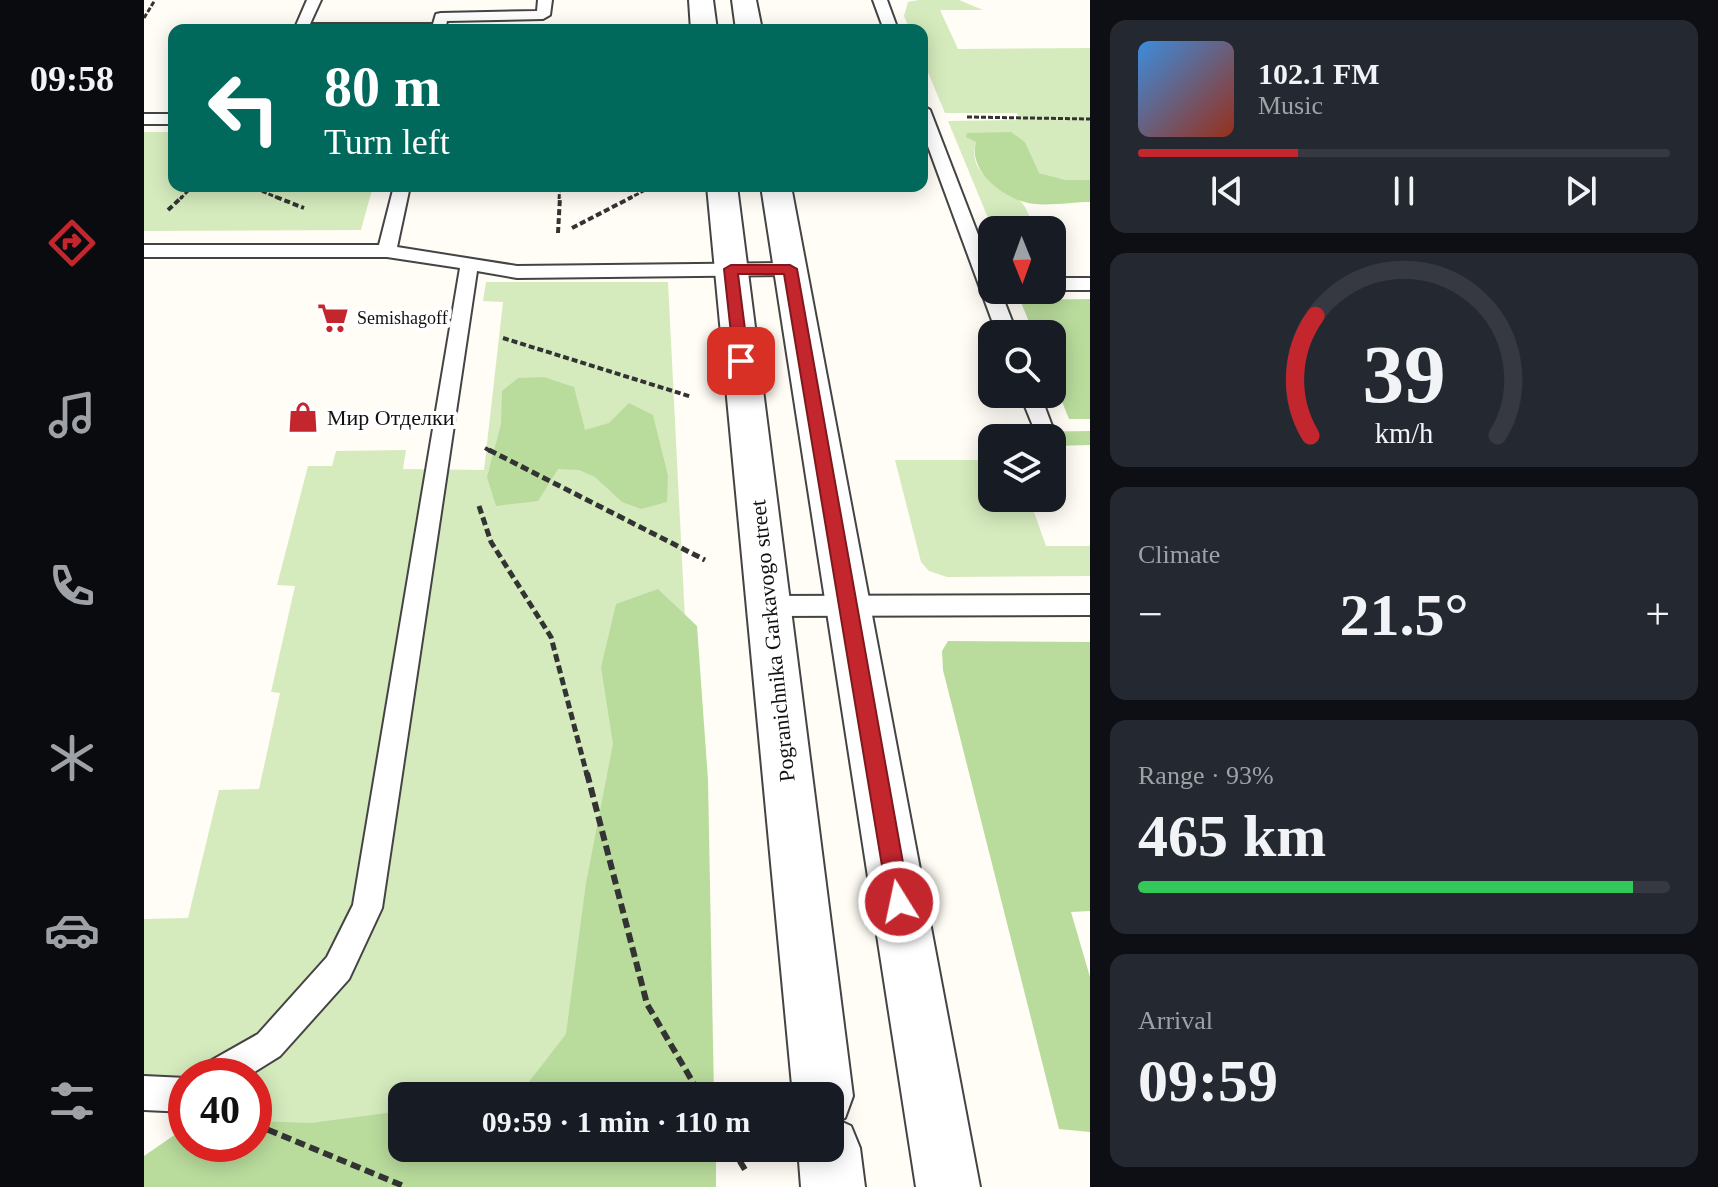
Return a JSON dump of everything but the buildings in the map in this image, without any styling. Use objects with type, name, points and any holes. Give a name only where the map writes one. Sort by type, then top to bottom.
[{"type":"street","points":[[701,0],[703,24]]},
{"type":"street","points":[[744,0],[748,24]]},
{"type":"street","name":"Pogranichnika Garkavogo street","points":[[723,192],[821,1082]]},
{"type":"street","points":[[777,192],[948,1187]]},
{"type":"street","points":[[830,1162],[833,1187]]},
{"type":"lane","points":[[303,24],[314,0]]},
{"type":"lane","points":[[439,24],[441,17],[543,15],[545,0]]},
{"type":"lane","points":[[880,0],[889,24]]},
{"type":"lane","points":[[144,119],[168,119]]},
{"type":"lane","points":[[928,125],[978,254]]},
{"type":"lane","points":[[387,251],[401,192]]},
{"type":"lane","points":[[144,251],[387,251],[469,267],[517,272],[790,269]]},
{"type":"lane","points":[[247,1058],[269,1045],[338,968],[367,908],[469,267]]},
{"type":"lane","points":[[1066,284],[1090,284]]},
{"type":"lane","points":[[768,606],[1090,605]]},
{"type":"lane","points":[[144,1093],[168,1094]]},
{"type":"path","points":[[144,18],[155,0]]},
{"type":"path","points":[[1019,117],[1090,119]]},
{"type":"path","points":[[557,233],[560,192]]},
{"type":"path","points":[[577,226],[642,192]]},
{"type":"path","points":[[460,325],[692,398]]},
{"type":"path","points":[[480,445],[705,560]]},
{"type":"path","points":[[440,451],[472,484],[491,542],[551,637],[647,1004],[693,1082]]},
{"type":"path","points":[[272,1131],[406,1187]]},
{"type":"path","points":[[740,1162],[747,1173]]},
{"type":"green space","points":[[959,0],[983,10],[940,10],[958,49],[1090,48],[1090,180],[1066,180],[1038,173],[1025,142],[1011,133],[976,142],[974,153],[981,171],[1022,204],[1029,216],[987,216],[948,121],[1020,120],[1017,113],[945,113],[928,72],[928,24],[907,24],[904,16],[908,2]]},
{"type":"green space","points":[[144,132],[168,132],[168,192],[371,192],[361,230],[144,231]]},
{"type":"green space","points":[[1011,132],[1025,142],[1039,173],[1066,180],[1090,180],[1090,202],[1028,203],[1012,198],[987,179],[977,162],[976,142],[966,137],[967,133]]},
{"type":"green space","points":[[486,282],[668,282],[708,1082],[388,1082],[388,1152],[272,1140],[272,1058],[168,1058],[168,1111],[144,1104],[144,919],[188,918],[219,790],[259,789],[280,693],[271,692],[295,586],[277,585],[308,466],[332,466],[336,451],[406,450],[403,469],[484,470],[503,302],[483,301]]},
{"type":"green space","points":[[1066,299],[1090,299],[1090,419],[1069,419],[1065,408],[1066,320],[1028,320],[1022,304],[1066,304]]},
{"type":"green space","points":[[544,377],[574,387],[585,430],[609,423],[629,403],[653,415],[668,476],[667,502],[641,509],[622,502],[595,477],[579,470],[558,469],[538,501],[496,506],[487,477],[501,424],[502,391],[518,378]]},
{"type":"green space","points":[[1066,431],[1090,431],[1090,445],[1066,446]]},
{"type":"green space","points":[[895,460],[978,460],[978,512],[1034,512],[1046,546],[1090,546],[1090,576],[947,577],[929,571],[921,562]]},
{"type":"green space","points":[[658,589],[697,626],[708,780],[714,1082],[529,1082],[566,1034],[586,883],[613,744],[601,667],[616,604]]},
{"type":"green space","points":[[948,641],[1090,642],[1090,911],[1071,912],[1090,977],[1090,1132],[1059,1129],[943,670],[942,651]]},
{"type":"green space","points":[[388,1113],[388,1162],[716,1162],[716,1187],[144,1187],[144,1156],[168,1139],[168,1162],[272,1162],[272,1122],[311,1123]]},
{"type":"green space","points":[[479,1162],[514,1162],[714,1187]]},
{"type":"place","name":"Semishagoff","points":[[333,318]]},
{"type":"place","name":"Мир Отделки","points":[[303,417]]},
{"type":"route","points":[[741,361],[731,269],[790,269],[899,902]]}]
